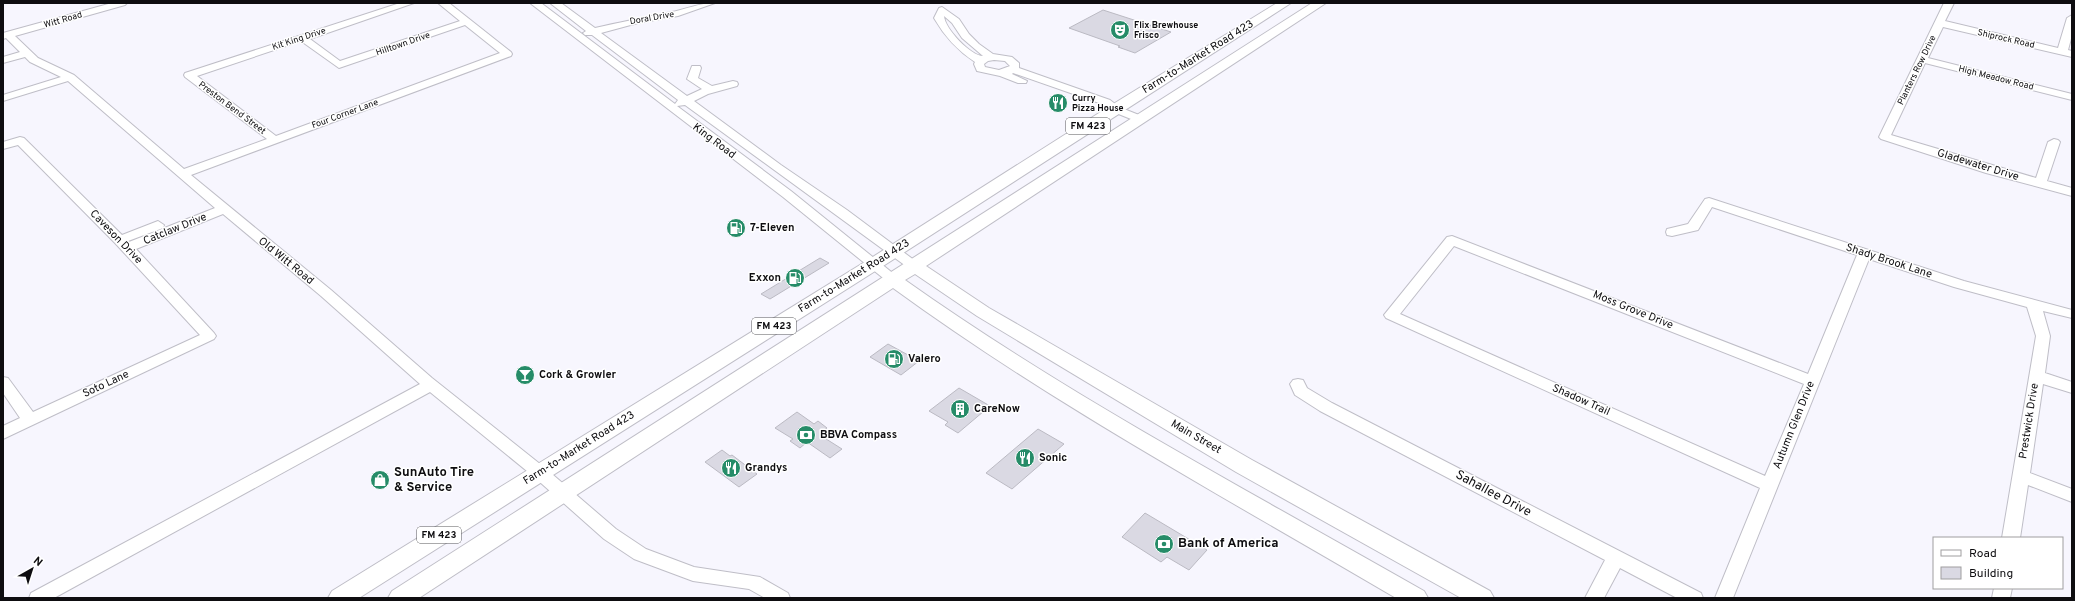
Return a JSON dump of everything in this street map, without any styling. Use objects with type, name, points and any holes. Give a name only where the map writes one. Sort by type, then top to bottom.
[{"type":"main road","name":"Farm-to-Market Road 423","points":[[340,598],[539,472],[874,264],[1115,109],[1285,3]]},
{"type":"main road","name":"Farm-to-Market Road 423","points":[[400,598],[1320,3]]},
{"type":"main road","name":"Main Street","points":[[915,266],[982,312],[1237,462],[1482,598]]},
{"type":"main road","points":[[893,280],[964,331],[1049,386],[1416,598]]},
{"type":"street","name":"Witt Road","points":[[6,35],[122,3]]},
{"type":"street","name":"Kit King Drive","points":[[189,75],[409,3]]},
{"type":"street","points":[[443,3],[466,22]]},
{"type":"street","name":"King Road","points":[[535,3],[670,107],[787,194],[893,280]]},
{"type":"street","name":"King Road","points":[[555,3],[686,101],[843,213],[893,252],[915,266]]},
{"type":"street","name":"Doral Drive","points":[[578,36],[638,20],[679,13],[710,3]]},
{"type":"street","name":"Planters Row Drive","points":[[1885,137],[1949,3]]},
{"type":"street","points":[[981,61],[960,48],[946,31],[939,18],[942,10],[956,21],[965,36],[975,46],[991,57]]},
{"type":"street","points":[[2062,52],[2072,18]]},
{"type":"street","name":"Hilltown Drive","points":[[303,38],[340,65],[466,22]]},
{"type":"street","name":"Four Corner Lane","points":[[183,174],[507,54],[466,22]]},
{"type":"street","name":"Shiprock Road","points":[[1939,23],[2072,54]]},
{"type":"street","name":"Old Witt Road","points":[[6,35],[38,63],[57,69],[70,77],[220,206],[326,293],[431,385],[539,472],[610,534],[640,554],[693,574],[753,582],[781,598]]},
{"type":"street","points":[[3,60],[28,53]]},
{"type":"street","points":[[981,61],[991,57],[1003,57],[1012,61],[1015,66],[1013,69]]},
{"type":"street","name":"High Meadow Road","points":[[1921,59],[2072,97]]},
{"type":"street","points":[[981,61],[979,64],[981,69],[990,73],[1001,73],[1013,69],[1106,102],[1115,109],[1140,119]]},
{"type":"street","points":[[696,68],[692,79],[711,90]]},
{"type":"street","points":[[1001,73],[1095,109],[1115,109]]},
{"type":"street","name":"Preston Bend Street","points":[[189,75],[275,140]]},
{"type":"street","points":[[3,98],[70,77]]},
{"type":"street","points":[[670,107],[711,90],[734,84]]},
{"type":"street","name":"Gladewater Drive","points":[[1885,137],[1990,170],[2072,192]]},
{"type":"street","name":"Caveson Drive","points":[[3,146],[20,140],[123,244],[210,336]]},
{"type":"street","points":[[2040,183],[2054,142]]},
{"type":"street","points":[[787,194],[804,186]]},
{"type":"street","name":"Shady Brook Lane","points":[[1672,232],[1693,227],[1708,202],[1865,252],[1959,284],[2072,314]]},
{"type":"street","name":"Catclaw Drive","points":[[123,244],[220,206]]},
{"type":"street","name":"Shadow Trail","points":[[1452,240],[1391,315],[1770,485]]},
{"type":"street","name":"Moss Grove Drive","points":[[1452,240],[1812,381]]},
{"type":"street","name":"Autumn Glen Drive","points":[[1724,598],[1865,252]]},
{"type":"street","name":"Prestwick Drive","points":[[2011,537],[2043,336],[2034,305]]},
{"type":"street","name":"Soto Lane","points":[[3,433],[210,336]]},
{"type":"street","points":[[2036,376],[2072,388]]},
{"type":"street","points":[[3,382],[30,420]]},
{"type":"street","name":"Sahallee Drive","points":[[1298,384],[1300,392],[1326,407],[1694,598]]},
{"type":"street","points":[[38,598],[431,385]]},
{"type":"street","points":[[2021,476],[2072,496]]},
{"type":"street","points":[[1594,598],[1616,558]]},
{"type":"building","name":"Flix Brewhouse Frisco","points":[[1103,10],[1171,32],[1135,53],[1118,47],[1120,46],[1069,28]]},
{"type":"building","name":"Exxon","points":[[820,258],[829,263],[770,299],[761,294]]},
{"type":"building","name":"Valero","points":[[888,344],[919,361],[901,375],[870,357]]},
{"type":"building","name":"CareNow","points":[[959,388],[990,406],[958,433],[945,425],[948,422],[929,411]]},
{"type":"building","name":"BBVA Compass","points":[[797,412],[814,424],[818,421],[827,428],[824,430],[829,433],[823,437],[842,449],[830,458],[807,442],[800,448],[790,441],[793,439],[775,428]]},
{"type":"building","name":"Sonic","points":[[1038,429],[1064,444],[1012,489],[986,473]]},
{"type":"building","name":"Grandys","points":[[722,450],[730,456],[732,455],[757,474],[739,487],[705,462]]},
{"type":"building","name":"Bank of America","points":[[1145,513],[1207,550],[1189,570],[1167,557],[1161,562],[1122,537]]},
{"type":"place","name":"Flix Brewhouse Frisco","points":[[1120,30]]},
{"type":"place","name":"Curry Pizza House","points":[[1058,103]]},
{"type":"place","name":"7-Eleven","points":[[736,228]]},
{"type":"place","name":"Exxon","points":[[795,278]]},
{"type":"place","name":"Valero","points":[[894,359]]},
{"type":"place","name":"Cork & Growler","points":[[525,375]]},
{"type":"place","name":"CareNow","points":[[960,409]]},
{"type":"place","name":"BBVA Compass","points":[[806,435]]},
{"type":"place","name":"Sonic","points":[[1025,458]]},
{"type":"place","name":"Grandys","points":[[731,468]]},
{"type":"place","name":"SunAuto Tire & Service","points":[[380,480]]},
{"type":"place","name":"Bank of America","points":[[1164,544]]}]
